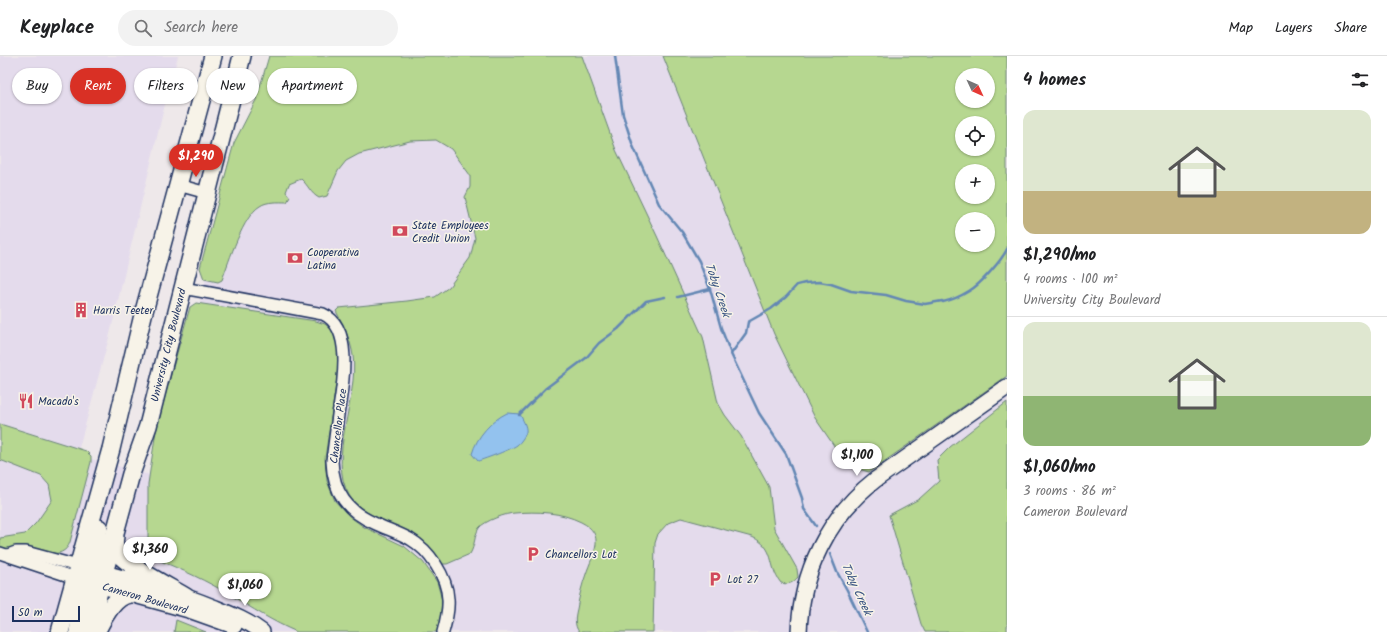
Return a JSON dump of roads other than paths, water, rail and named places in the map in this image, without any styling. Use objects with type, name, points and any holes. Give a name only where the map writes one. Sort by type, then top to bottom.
[{"type":"main road","points":[[78,632],[110,475],[111,449],[143,315],[213,56]]},
{"type":"main road","name":"University City Boulevard","points":[[60,632],[89,575],[115,536],[132,474],[148,426],[242,56]]},
{"type":"main road","points":[[115,536],[115,547],[121,556],[186,597]]},
{"type":"main road","name":"University City Boulevard","points":[[88,632],[89,575]]},
{"type":"main road","points":[[96,632],[115,603],[124,596],[131,594]]},
{"type":"street","points":[[178,185],[207,193]]},
{"type":"street","name":"Chancellor Place","points":[[183,288],[323,314],[335,324],[341,337],[344,363],[332,461],[332,470],[336,485],[341,497],[354,511],[370,521],[410,539],[433,561],[439,571],[447,592],[448,605],[444,632]]},
{"type":"street","points":[[799,632],[801,601],[808,576],[825,537],[845,509],[875,480],[1007,387]]},
{"type":"street","points":[[4,554],[21,561],[89,575]]},
{"type":"street","name":"Cameron Boulevard","points":[[89,575],[131,594],[189,610],[248,632]]},
{"type":"street","name":"Cameron Boulevard","points":[[89,575],[155,587],[186,597],[226,612],[262,632]]},
{"type":"water","points":[[507,413],[520,414],[526,427],[524,437],[514,447],[478,461],[472,454],[477,441],[495,420]]},
{"type":"waterway","name":"Toby Creek","points":[[615,56],[623,115],[633,146],[659,204],[682,232],[699,261],[710,289],[721,328],[731,354],[759,413],[786,454],[802,498],[804,509],[816,526]]},
{"type":"waterway","points":[[731,354],[746,333],[748,322],[771,309],[786,297],[797,285],[819,282],[831,284],[851,291],[886,295],[906,301],[925,304],[943,302],[960,296],[974,288],[990,272],[1007,249]]},
{"type":"waterway","points":[[678,297],[710,289]]},
{"type":"waterway","points":[[519,415],[546,388],[586,358],[599,343],[618,329],[646,301],[665,297]]},
{"type":"waterway","name":"Toby Creek","points":[[830,554],[837,572],[867,632]]},
{"type":"place","name":"State Employees Credit Union","points":[[400,231]]},
{"type":"place","name":"Cooperativa Latina","points":[[295,258]]},
{"type":"place","name":"Harris Teeter","points":[[81,310]]},
{"type":"place","name":"Macado's","points":[[26,401]]},
{"type":"place","name":"Chancellors Lot","points":[[533,554]]},
{"type":"place","name":"Lot 27","points":[[715,579]]}]
